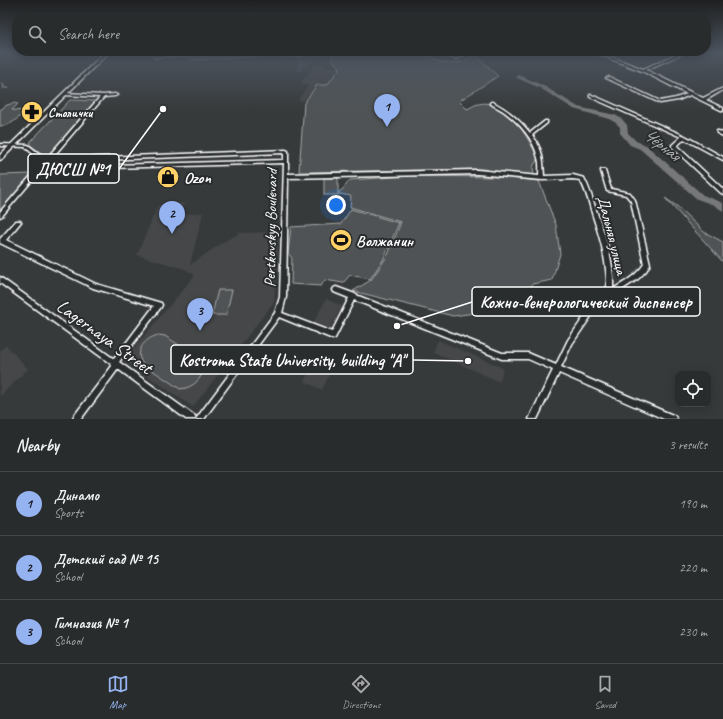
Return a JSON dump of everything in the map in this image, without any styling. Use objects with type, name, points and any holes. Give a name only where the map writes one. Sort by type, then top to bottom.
[{"type":"main road","points":[[0,158],[14,146],[87,72]]},
{"type":"street","points":[[646,72],[723,110]]},
{"type":"street","points":[[608,78],[660,102],[677,99],[690,94]]},
{"type":"street","points":[[703,100],[723,89]]},
{"type":"street","points":[[65,94],[115,96]]},
{"type":"street","points":[[0,215],[44,161],[103,96]]},
{"type":"street","points":[[591,96],[684,136],[723,159]]},
{"type":"street","points":[[492,103],[507,110],[530,135],[540,156],[542,178]]},
{"type":"street","points":[[530,135],[546,122]]},
{"type":"street","points":[[718,132],[723,135]]},
{"type":"street","points":[[684,136],[674,146],[723,192]]},
{"type":"street","points":[[0,145],[26,146],[31,148],[44,161]]},
{"type":"street","name":"Pertkovskyy Boulevard","points":[[44,161],[286,151],[284,176],[283,297],[278,314],[199,419]]},
{"type":"street","name":"Pertkovskyy Boulevard","points":[[38,169],[285,161]]},
{"type":"street","points":[[603,171],[609,190],[628,194],[633,200],[647,264],[643,272],[635,279],[610,294]]},
{"type":"street","name":"Дальняя улица","points":[[284,176],[477,172],[542,178],[578,178],[585,182],[609,263],[612,283],[610,294],[592,310],[570,342],[533,419]]},
{"type":"street","points":[[18,222],[2,241],[95,286],[160,305],[77,419]]},
{"type":"street","name":"Lagernaya Street","points":[[0,280],[192,419]]},
{"type":"street","points":[[336,290],[502,356],[528,356],[557,367],[672,419]]},
{"type":"street","points":[[278,314],[333,336],[353,296]]},
{"type":"shaded area","points":[[310,72],[336,72],[326,85],[318,84],[303,101],[298,100],[308,85],[300,83]]},
{"type":"shaded area","points":[[337,72],[493,72],[498,76],[459,101],[467,109],[478,104],[489,103],[507,112],[515,120],[538,158],[533,167],[534,176],[496,172],[483,169],[299,172],[304,103],[317,85],[327,85]]},
{"type":"shaded area","points":[[70,100],[97,101],[47,157],[30,145],[31,141]]},
{"type":"shaded area","points":[[14,103],[18,104],[12,110],[25,111],[11,123],[0,126],[0,110],[7,105]]},
{"type":"shaded area","points":[[32,174],[0,212],[0,175]]},
{"type":"shaded area","points":[[410,176],[496,177],[539,181],[556,225],[560,254],[552,280],[532,284],[532,305],[453,316],[353,291],[371,280],[388,255],[401,222],[350,207],[351,196],[339,194],[339,192],[350,180]]},
{"type":"shaded area","points":[[324,178],[338,178],[338,195],[324,195]]},
{"type":"shaded area","points":[[665,198],[678,207],[704,232],[723,242],[723,262]]},
{"type":"shaded area","points":[[184,203],[181,214],[203,213],[190,265],[223,242],[240,233],[279,232],[274,302],[193,407],[124,360],[195,275],[185,269],[137,255],[158,205]]},
{"type":"shaded area","name":"Волжанин","points":[[351,209],[399,223],[383,260],[370,279],[350,275],[343,283],[325,280],[321,286],[291,284],[292,258],[288,253],[291,227],[341,224]]},
{"type":"shaded area","points":[[218,290],[232,290],[226,315],[212,315]]},
{"type":"shaded area","points":[[326,299],[342,306],[330,329],[314,322]]},
{"type":"shaded area","points":[[154,336],[165,336],[201,359],[205,364],[200,378],[190,387],[180,389],[143,364],[140,359],[139,354],[142,345]]},
{"type":"shaded area","points":[[438,340],[503,368],[500,382],[433,352]]},
{"type":"shaded area","points":[[6,345],[28,369],[0,396],[0,351]]},
{"type":"shaded area","points":[[319,353],[336,361],[322,390],[304,381]]},
{"type":"waterway","name":"Чёрная","points":[[519,77],[542,87],[576,108],[612,117],[619,121],[624,127],[624,133],[633,143],[643,147],[700,197],[717,203],[723,208]]},
{"type":"waterway","points":[[0,83],[4,85],[3,88],[9,88]]},
{"type":"place","name":"ДЮСШ №1","points":[[163,109]]},
{"type":"place","name":"Столички","points":[[32,112]]},
{"type":"place","name":"Динамо","points":[[387,127]]},
{"type":"place","name":"Ozon","points":[[168,177]]},
{"type":"place","name":"Детский сад № 15","points":[[172,234]]},
{"type":"place","name":"Волжанин","points":[[341,240]]},
{"type":"place","name":"Кожно-венерологический диспенсер","points":[[397,326]]},
{"type":"place","name":"Гимназия № 1","points":[[200,331]]},
{"type":"place","name":"Kostroma State University, building \"A\"","points":[[468,361]]}]
